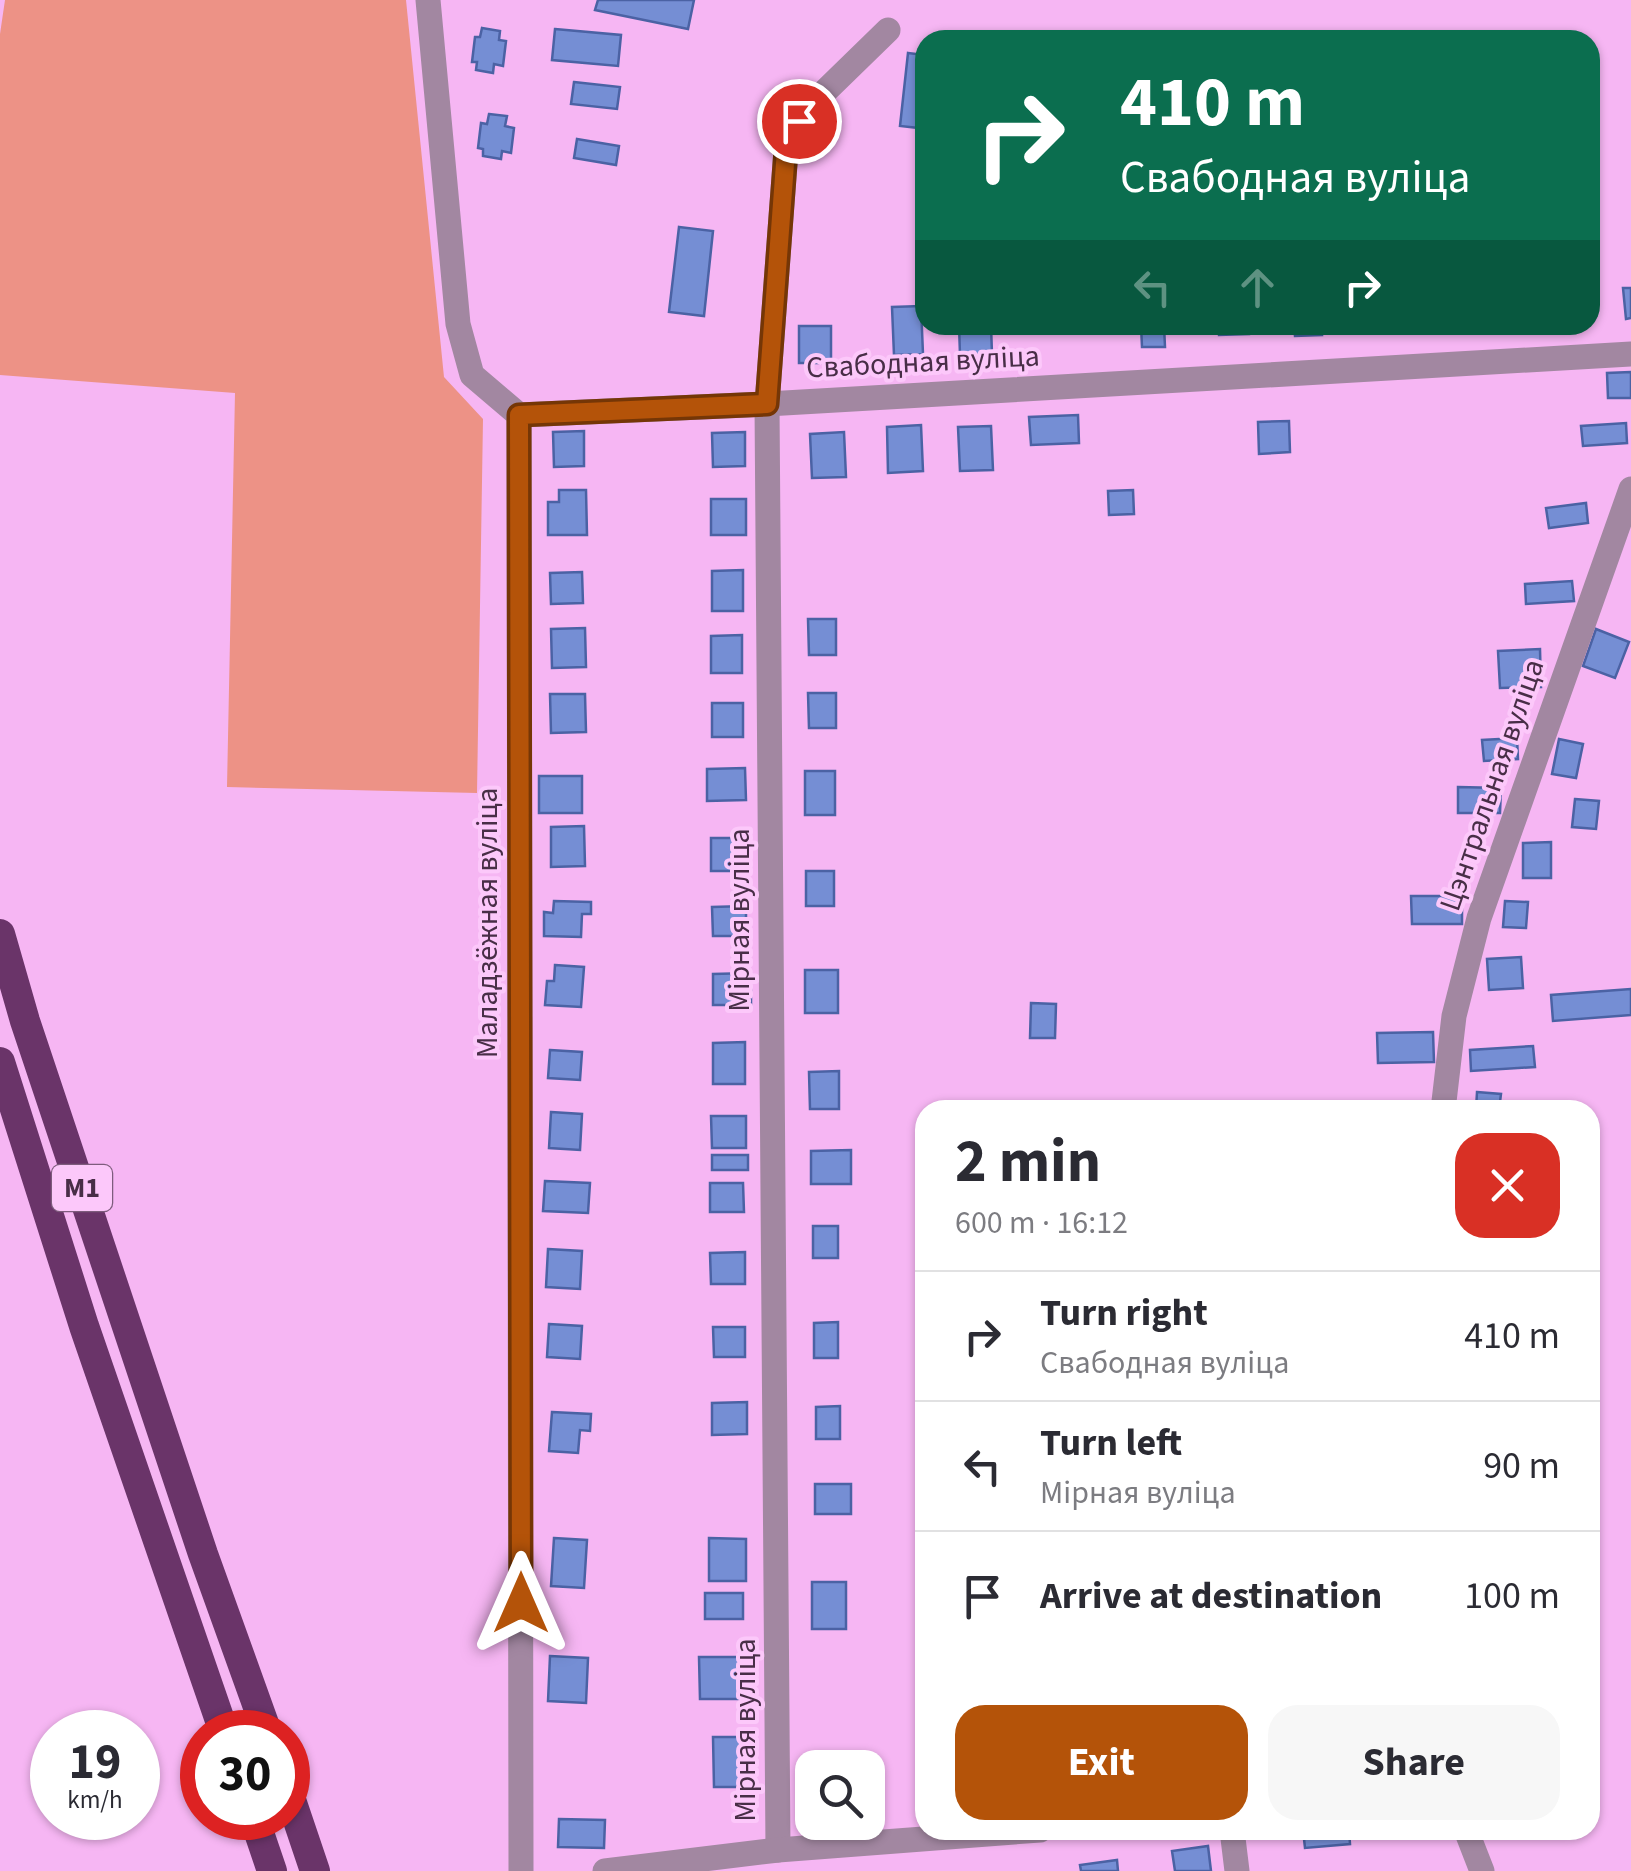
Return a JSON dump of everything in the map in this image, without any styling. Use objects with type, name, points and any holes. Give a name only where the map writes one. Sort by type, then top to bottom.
[{"type":"highway","name":"М1","points":[[0,934],[203,1554],[259,1710]]},
{"type":"highway","name":"М1","points":[[0,1062],[90,1343],[216,1710]]},
{"type":"highway","points":[[261,1840],[272,1871]]},
{"type":"highway","points":[[305,1840],[315,1871]]},
{"type":"street","points":[[428,0],[458,324],[472,375],[519,415]]},
{"type":"street","name":"Мірная вуліца","points":[[778,1850],[767,404],[787,137],[811,105],[888,30]]},
{"type":"street","name":"Свабодная вуліца","points":[[519,415],[1631,354]]},
{"type":"street","name":"Маладзёжная вуліца","points":[[519,415],[521,1871]]},
{"type":"street","name":"Цэнтральная вуліца","points":[[1443,1100],[1454,1016],[1479,918],[1631,489]]},
{"type":"street","points":[[605,1871],[778,1850],[915,1840]]},
{"type":"street","points":[[1233,1840],[1237,1871]]},
{"type":"street","points":[[1470,1840],[1482,1871]]},
{"type":"shaded area","points":[[5,0],[406,0],[444,377],[483,419],[477,793],[227,787],[235,393],[0,375],[0,34]]},
{"type":"building","points":[[598,0],[694,0],[688,29],[595,10]]},
{"type":"building","points":[[482,28],[500,31],[499,40],[506,41],[503,66],[494,64],[493,73],[476,70],[477,62],[472,62],[475,37],[480,37]]},
{"type":"building","points":[[555,29],[621,35],[618,66],[552,60]]},
{"type":"building","points":[[908,53],[915,54],[915,128],[900,126]]},
{"type":"building","points":[[574,82],[620,87],[617,109],[571,104]]},
{"type":"building","points":[[489,114],[507,116],[505,126],[514,128],[511,153],[502,151],[501,159],[483,156],[483,149],[478,148],[481,123],[487,124]]},
{"type":"building","points":[[577,139],[619,146],[616,165],[574,158]]},
{"type":"building","points":[[679,227],[713,231],[704,316],[669,312]]},
{"type":"building","points":[[1623,288],[1631,288],[1631,318],[1626,319]]},
{"type":"building","points":[[915,306],[915,335],[922,335],[923,354],[894,355],[892,307]]},
{"type":"building","points":[[799,326],[831,326],[831,363],[799,363]]},
{"type":"building","points":[[959,335],[991,335],[992,354],[960,355]]},
{"type":"building","points":[[1141,335],[1164,335],[1165,347],[1142,347]]},
{"type":"building","points":[[1631,372],[1631,398],[1608,398],[1607,373]]},
{"type":"building","points":[[1078,415],[1079,443],[1031,445],[1029,417]]},
{"type":"building","points":[[1289,421],[1290,452],[1259,454],[1258,422]]},
{"type":"building","points":[[1626,423],[1627,443],[1583,446],[1581,426]]},
{"type":"building","points":[[921,425],[923,471],[888,473],[887,427]]},
{"type":"building","points":[[991,426],[993,470],[960,471],[958,427]]},
{"type":"building","points":[[584,431],[584,466],[554,467],[553,432]]},
{"type":"building","points":[[745,432],[745,466],[713,467],[712,433]]},
{"type":"building","points":[[844,432],[846,477],[812,478],[810,434]]},
{"type":"building","points":[[559,490],[586,490],[587,535],[548,535],[548,502],[559,502]]},
{"type":"building","points":[[1133,490],[1134,514],[1109,515],[1108,491]]},
{"type":"building","points":[[711,499],[746,499],[746,535],[711,535]]},
{"type":"building","points":[[1586,503],[1588,523],[1549,528],[1546,508]]},
{"type":"building","points":[[743,570],[743,611],[712,611],[712,571]]},
{"type":"building","points":[[582,572],[583,603],[551,604],[550,573]]},
{"type":"building","points":[[1572,581],[1574,601],[1526,604],[1525,584]]},
{"type":"building","points":[[808,619],[836,619],[836,655],[809,655]]},
{"type":"building","points":[[585,628],[586,667],[552,668],[551,629]]},
{"type":"building","points":[[1596,629],[1629,642],[1615,678],[1583,666]]},
{"type":"building","points":[[742,635],[742,673],[711,673],[711,636]]},
{"type":"building","points":[[1540,649],[1541,687],[1500,688],[1498,651]]},
{"type":"building","points":[[808,693],[836,693],[836,728],[809,728]]},
{"type":"building","points":[[550,694],[585,694],[586,732],[551,733]]},
{"type":"building","points":[[712,703],[743,703],[743,737],[712,737]]},
{"type":"building","points":[[1517,738],[1518,759],[1484,761],[1482,740]]},
{"type":"building","points":[[1559,739],[1583,744],[1576,778],[1552,774]]},
{"type":"building","points":[[745,768],[746,800],[707,801],[707,769]]},
{"type":"building","points":[[805,771],[835,771],[835,815],[805,815]]},
{"type":"building","points":[[539,776],[582,776],[582,813],[539,813]]},
{"type":"building","points":[[1458,787],[1501,788],[1500,813],[1458,813]]},
{"type":"building","points":[[1575,799],[1599,801],[1596,829],[1572,827]]},
{"type":"building","points":[[584,826],[585,866],[551,867],[551,827]]},
{"type":"building","points":[[711,838],[744,838],[744,871],[711,871]]},
{"type":"building","points":[[1551,842],[1551,878],[1523,878],[1523,843]]},
{"type":"building","points":[[806,871],[834,871],[834,906],[806,906]]},
{"type":"building","points":[[1411,896],[1462,896],[1462,924],[1412,924]]},
{"type":"building","points":[[554,901],[591,902],[591,914],[582,914],[581,937],[544,936],[544,912],[553,913]]},
{"type":"building","points":[[1505,901],[1528,902],[1526,928],[1503,927]]},
{"type":"building","points":[[746,906],[746,936],[713,936],[712,907]]},
{"type":"building","points":[[1521,957],[1523,988],[1489,990],[1487,959]]},
{"type":"building","points":[[555,965],[584,967],[581,1007],[545,1005],[547,981],[554,981]]},
{"type":"building","points":[[805,970],[838,970],[838,1013],[805,1013]]},
{"type":"building","points":[[751,973],[751,1005],[713,1005],[713,974]]},
{"type":"building","points":[[1631,989],[1631,1015],[1553,1021],[1551,995]]},
{"type":"building","points":[[1031,1003],[1056,1004],[1055,1038],[1030,1038]]},
{"type":"building","points":[[1433,1032],[1434,1062],[1378,1063],[1377,1033]]},
{"type":"building","points":[[745,1042],[745,1084],[713,1084],[713,1043]]},
{"type":"building","points":[[1533,1046],[1535,1067],[1471,1071],[1470,1050]]},
{"type":"building","points":[[550,1050],[582,1052],[580,1080],[548,1078]]},
{"type":"building","points":[[839,1071],[839,1109],[810,1109],[809,1072]]},
{"type":"building","points":[[1477,1092],[1501,1094],[1500,1100],[1477,1100]]},
{"type":"building","points":[[551,1112],[582,1114],[580,1150],[549,1148]]},
{"type":"building","points":[[711,1116],[746,1116],[746,1148],[712,1148]]},
{"type":"building","points":[[851,1150],[851,1184],[811,1184],[811,1151]]},
{"type":"building","points":[[712,1155],[748,1155],[748,1170],[712,1170]]},
{"type":"building","points":[[545,1181],[590,1183],[588,1213],[543,1211]]},
{"type":"building","points":[[710,1183],[743,1183],[744,1212],[710,1212]]},
{"type":"building","points":[[813,1226],[838,1226],[838,1258],[813,1258]]},
{"type":"building","points":[[548,1249],[582,1251],[580,1289],[546,1287]]},
{"type":"building","points":[[745,1252],[745,1284],[711,1284],[710,1253]]},
{"type":"building","points":[[838,1322],[838,1358],[814,1358],[814,1323]]},
{"type":"building","points":[[549,1324],[582,1326],[580,1359],[547,1357]]},
{"type":"building","points":[[713,1327],[745,1327],[745,1357],[714,1357]]},
{"type":"building","points":[[747,1402],[747,1434],[712,1435],[712,1403]]},
{"type":"building","points":[[840,1406],[840,1439],[816,1439],[816,1407]]},
{"type":"building","points":[[552,1412],[591,1414],[590,1431],[580,1430],[578,1453],[549,1451]]},
{"type":"building","points":[[815,1484],[851,1484],[851,1514],[815,1514]]},
{"type":"building","points":[[554,1538],[587,1540],[584,1588],[551,1586]]},
{"type":"building","points":[[709,1538],[746,1539],[746,1581],[709,1581]]},
{"type":"building","points":[[812,1582],[846,1582],[846,1629],[812,1629]]},
{"type":"building","points":[[705,1593],[743,1593],[743,1619],[705,1619]]},
{"type":"building","points":[[550,1656],[588,1658],[586,1703],[548,1701]]},
{"type":"building","points":[[699,1657],[745,1657],[745,1699],[700,1699]]},
{"type":"building","points":[[713,1737],[747,1737],[748,1787],[714,1787]]},
{"type":"building","points":[[559,1819],[605,1820],[604,1848],[558,1847]]},
{"type":"building","points":[[1304,1840],[1350,1840],[1350,1844],[1305,1848]]},
{"type":"building","points":[[1208,1846],[1211,1871],[1175,1871],[1172,1851]]},
{"type":"building","points":[[1117,1860],[1118,1871],[1081,1871],[1080,1865]]},
{"type":"route","points":[[521,1603],[519,415],[767,404],[787,137],[799,121]]}]
